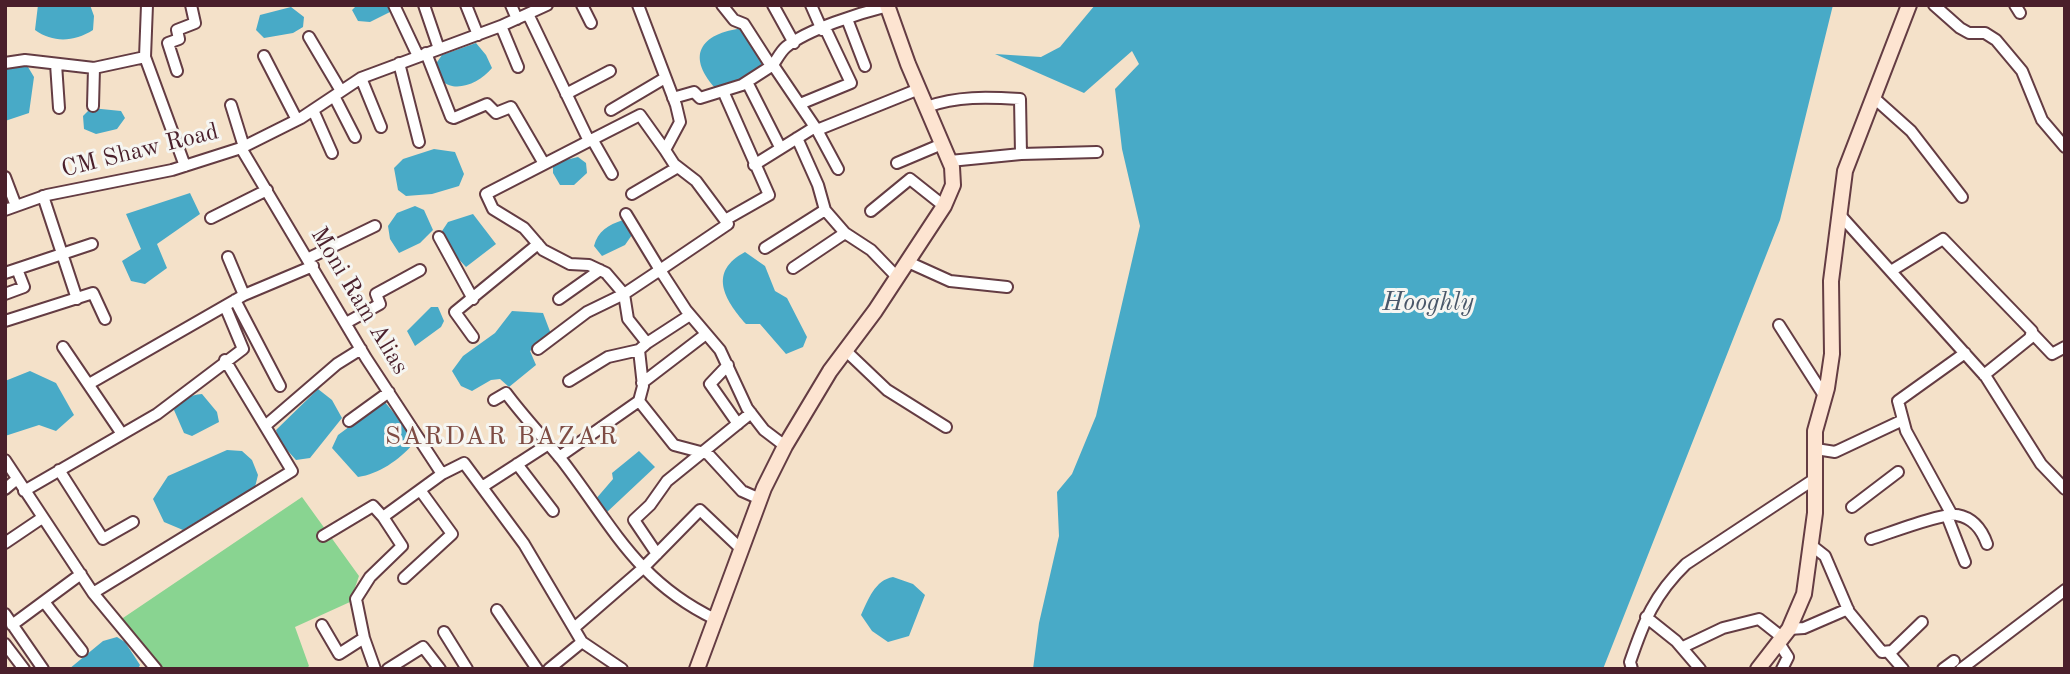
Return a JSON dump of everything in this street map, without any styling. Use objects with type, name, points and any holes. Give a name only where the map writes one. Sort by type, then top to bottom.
[{"type":"street","points":[[147,5],[145,57],[185,166]]},
{"type":"street","points":[[177,71],[168,43],[179,39],[177,30],[195,23],[191,5]]},
{"type":"street","points":[[394,5],[422,55],[451,117],[487,104],[496,113],[511,107],[542,162]]},
{"type":"street","points":[[424,5],[439,48]]},
{"type":"street","points":[[466,5],[478,35]]},
{"type":"street","points":[[511,5],[522,17],[590,140],[612,174]]},
{"type":"street","name":"CM Shaw Road","points":[[11,208],[43,196],[185,166],[243,147],[297,120],[361,78],[501,26],[547,5]]},
{"type":"street","points":[[582,5],[591,23]]},
{"type":"street","points":[[638,5],[680,122],[665,150]]},
{"type":"street","points":[[722,5],[734,20],[744,24],[800,104],[838,169]]},
{"type":"street","points":[[773,5],[794,43]]},
{"type":"street","points":[[800,104],[851,83],[811,5]]},
{"type":"street","points":[[1758,669],[1783,637],[1804,594],[1816,478],[1816,424],[1825,397],[1832,345],[1831,281],[1847,161],[1909,5]]},
{"type":"street","points":[[1934,5],[1960,29],[1969,33],[1986,33],[1997,40],[2022,71],[2042,120],[2065,147]]},
{"type":"street","points":[[673,98],[694,92],[699,98],[747,82],[772,65],[786,47],[847,19],[887,6],[950,161],[953,185],[944,206],[908,262],[845,350],[785,446],[760,499],[697,669]]},
{"type":"street","points":[[847,19],[865,66]]},
{"type":"street","points":[[501,26],[518,67]]},
{"type":"street","points":[[309,37],[355,137]]},
{"type":"street","points":[[264,56],[297,120]]},
{"type":"street","points":[[5,63],[25,60],[94,68],[145,57]]},
{"type":"street","points":[[399,63],[419,142]]},
{"type":"street","points":[[56,64],[59,107]]},
{"type":"street","points":[[93,106],[94,68]]},
{"type":"street","points":[[566,94],[610,71]]},
{"type":"street","points":[[361,78],[381,127]]},
{"type":"street","points":[[611,110],[665,78]]},
{"type":"street","points":[[747,82],[780,148]]},
{"type":"street","points":[[754,165],[816,129],[919,89]]},
{"type":"street","points":[[723,91],[769,195],[725,220]]},
{"type":"street","points":[[926,107],[947,100],[978,96],[1020,99],[1021,154]]},
{"type":"street","points":[[1873,97],[1911,131],[1962,197]]},
{"type":"street","name":"Moni Ram Alias","points":[[231,105],[243,147],[267,190],[361,349],[442,474]]},
{"type":"street","points":[[313,110],[332,153]]},
{"type":"street","points":[[538,349],[587,312],[624,294],[728,224],[696,181],[678,167],[640,115],[542,162],[486,194],[493,209],[524,228],[538,244],[570,264],[589,265],[600,270],[624,294],[628,318],[643,347],[639,401],[559,457]]},
{"type":"street","points":[[797,138],[818,185],[825,211],[845,233],[871,250],[897,278]]},
{"type":"street","points":[[897,163],[942,144]]},
{"type":"street","points":[[950,161],[1021,154],[1097,152]]},
{"type":"street","points":[[632,194],[678,167]]},
{"type":"street","points":[[5,177],[11,208]]},
{"type":"street","points":[[870,211],[910,179],[944,206]]},
{"type":"street","points":[[211,218],[267,190]]},
{"type":"street","points":[[43,196],[77,299]]},
{"type":"street","points":[[765,248],[825,211]]},
{"type":"street","points":[[626,214],[690,315],[728,365],[751,412],[764,430],[785,446]]},
{"type":"street","points":[[1841,216],[1984,375],[2041,464],[2065,489]]},
{"type":"street","points":[[89,384],[375,226]]},
{"type":"street","points":[[793,268],[845,233]]},
{"type":"street","points":[[439,237],[473,299]]},
{"type":"street","points":[[1891,271],[1943,239],[2033,334],[2060,351],[2065,364]]},
{"type":"street","points":[[5,273],[92,244]]},
{"type":"street","points":[[473,337],[455,314],[538,244]]},
{"type":"street","points":[[24,491],[158,414],[225,360],[243,349],[228,257]]},
{"type":"street","points":[[908,262],[950,281],[1007,287]]},
{"type":"street","points":[[5,294],[23,288],[18,269]]},
{"type":"street","points":[[346,323],[380,304],[376,294],[420,270]]},
{"type":"street","points":[[559,299],[600,270]]},
{"type":"street","points":[[5,321],[93,293],[105,319]]},
{"type":"street","points":[[235,301],[280,386]]},
{"type":"street","points":[[569,381],[608,357],[643,347],[690,315]]},
{"type":"street","points":[[1779,325],[1825,397]]},
{"type":"street","points":[[642,383],[706,334]]},
{"type":"street","points":[[1984,375],[2033,334]]},
{"type":"street","points":[[63,346],[122,434]]},
{"type":"street","points":[[265,426],[337,363],[361,349]]},
{"type":"street","points":[[845,350],[887,390],[946,427]]},
{"type":"street","points":[[1965,353],[1899,398],[1898,404],[1903,420],[1950,515],[1965,562]]},
{"type":"street","points":[[93,593],[292,471],[225,360]]},
{"type":"street","points":[[728,365],[710,384],[738,424]]},
{"type":"street","points":[[349,421],[388,392]]},
{"type":"street","points":[[494,400],[506,394],[559,457],[642,569],[687,606],[715,619]]},
{"type":"street","points":[[639,401],[674,445],[708,454],[741,491],[760,499]]},
{"type":"street","points":[[657,554],[634,520],[650,505],[663,485],[751,412]]},
{"type":"street","points":[[1816,449],[1835,452],[1903,420]]},
{"type":"street","points":[[482,487],[547,445]]},
{"type":"street","points":[[5,460],[93,593],[156,668]]},
{"type":"street","points":[[383,517],[442,474],[464,463],[524,544],[582,642],[622,669]]},
{"type":"street","points":[[517,464],[553,511]]},
{"type":"street","points":[[59,470],[103,539],[133,522]]},
{"type":"street","points":[[1852,508],[1898,472]]},
{"type":"street","points":[[1632,669],[1630,662],[1646,617],[1669,581],[1686,564],[1816,478]]},
{"type":"street","points":[[5,489],[17,479]]},
{"type":"street","points":[[404,578],[452,534],[420,490]]},
{"type":"street","points":[[323,536],[373,506],[402,546],[370,577],[356,600],[364,638],[375,669]]},
{"type":"street","points":[[574,628],[642,569],[701,510],[741,550]]},
{"type":"street","points":[[1871,539],[1950,515],[1968,519],[1980,527],[1987,544]]},
{"type":"street","points":[[5,542],[42,518]]},
{"type":"street","points":[[1811,545],[1825,556],[1848,609],[1882,652],[1889,653],[1903,669]]},
{"type":"street","points":[[12,625],[81,574]]},
{"type":"street","points":[[1943,669],[1958,665],[2065,590]]},
{"type":"street","points":[[44,603],[82,651]]},
{"type":"street","points":[[1783,637],[1848,609]]},
{"type":"street","points":[[497,610],[537,669]]},
{"type":"street","points":[[5,614],[43,669]]},
{"type":"street","points":[[1646,617],[1683,647],[1700,669]]},
{"type":"street","points":[[1683,647],[1723,628],[1759,619],[1783,637],[1788,657],[1782,669]]},
{"type":"street","points":[[1889,653],[1922,622]]},
{"type":"street","points":[[322,625],[339,654],[364,638]]},
{"type":"street","points":[[444,632],[467,669]]},
{"type":"street","points":[[549,669],[582,642]]},
{"type":"street","points":[[5,645],[24,669]]},
{"type":"street","points":[[388,669],[423,647],[440,669]]},
{"type":"green space","points":[[302,497],[359,576],[350,602],[295,627],[309,666],[306,669],[160,669],[120,620]]},
{"type":"water","points":[[38,5],[90,5],[94,16],[93,30],[71,39],[56,39],[42,34],[35,30]]},
{"type":"water","points":[[357,5],[389,5],[392,11],[370,22],[358,21],[352,10]]},
{"type":"water","name":"Hooghly","points":[[1095,5],[1833,5],[1780,220],[1603,669],[1033,669],[1039,623],[1059,536],[1057,492],[1072,474],[1096,416],[1140,226],[1122,149],[1115,89],[1139,64],[1132,51],[1084,93],[995,54],[1041,57],[1060,47]]},
{"type":"water","points":[[291,7],[304,17],[303,27],[293,33],[264,38],[256,30],[260,15]]},
{"type":"water","points":[[744,28],[763,57],[760,70],[739,84],[718,91],[702,68],[702,49],[707,41],[716,35]]},
{"type":"water","points":[[476,43],[492,68],[468,85],[451,86],[444,82],[435,65],[442,55]]},
{"type":"water","points":[[5,67],[28,67],[34,77],[29,113],[5,121]]},
{"type":"water","points":[[91,108],[121,111],[125,118],[117,129],[96,134],[84,129],[83,116]]},
{"type":"water","points":[[434,149],[455,152],[464,174],[459,186],[432,194],[406,196],[398,190],[394,168],[403,159]]},
{"type":"water","points":[[578,157],[586,163],[587,173],[574,185],[560,185],[553,173],[553,163]]},
{"type":"water","points":[[190,193],[200,214],[157,244],[167,268],[145,284],[131,281],[122,261],[141,249],[126,214]]},
{"type":"water","points":[[415,206],[424,210],[433,230],[420,243],[399,253],[390,239],[388,226],[397,213]]},
{"type":"water","points":[[473,214],[496,244],[466,267],[450,250],[442,231],[448,222]]},
{"type":"water","points":[[623,220],[629,222],[634,232],[625,245],[602,256],[594,246],[598,236],[608,226]]},
{"type":"water","points":[[745,252],[765,266],[775,291],[787,298],[807,337],[803,347],[786,354],[760,324],[746,324],[731,305],[723,286],[723,277],[726,268]]},
{"type":"water","points":[[431,307],[438,307],[444,321],[441,327],[415,346],[407,331]]},
{"type":"water","points":[[512,311],[543,313],[551,334],[530,351],[536,365],[509,387],[500,379],[491,380],[472,391],[461,386],[452,371],[463,356],[495,333]]},
{"type":"water","points":[[30,371],[56,383],[74,415],[56,431],[39,425],[5,436],[5,381]]},
{"type":"water","points":[[318,389],[332,400],[342,418],[310,458],[296,460],[279,441],[276,430]]},
{"type":"water","points":[[202,394],[217,412],[219,422],[192,436],[184,433],[174,410],[185,398]]},
{"type":"water","points":[[384,401],[403,424],[413,444],[388,465],[358,477],[332,448],[338,435]]},
{"type":"water","points":[[227,450],[242,451],[252,460],[258,475],[255,487],[183,530],[164,522],[153,499],[168,476]]},
{"type":"water","points":[[639,451],[655,467],[606,513],[595,500],[613,479],[612,473]]},
{"type":"water","points":[[893,577],[913,584],[925,595],[909,636],[888,642],[872,631],[861,615],[877,586]]},
{"type":"water","points":[[117,637],[125,642],[140,665],[138,669],[69,669],[103,641]]},
{"type":"district","name":"SARDAR BAZAR","points":[[502,437]]}]
